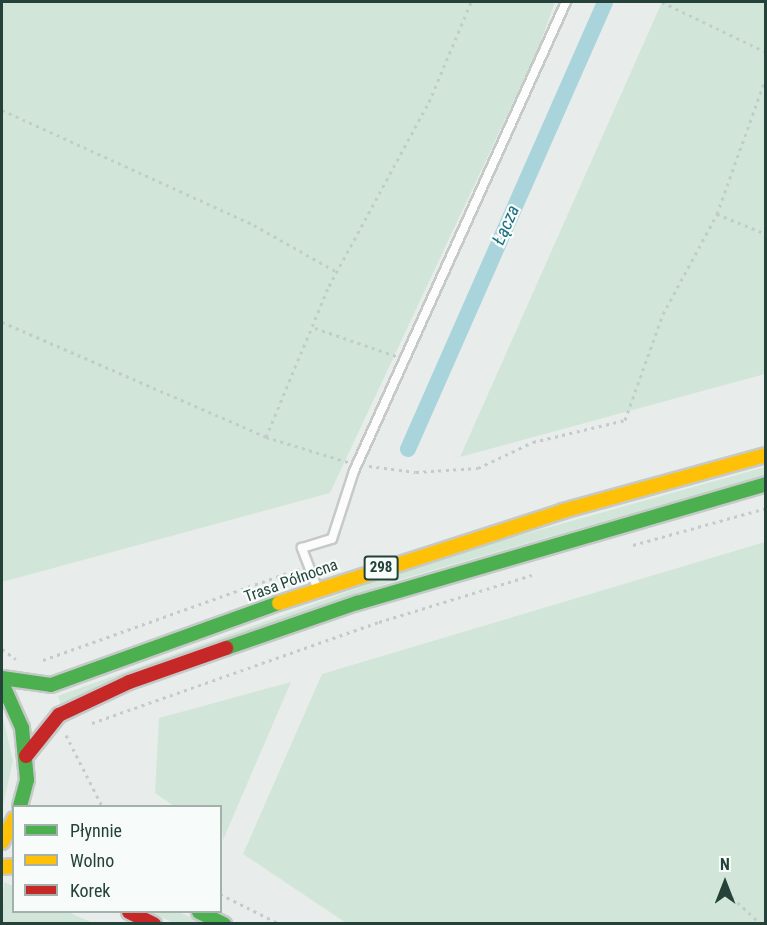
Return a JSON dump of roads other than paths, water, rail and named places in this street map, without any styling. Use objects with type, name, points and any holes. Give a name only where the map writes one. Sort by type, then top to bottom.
[{"type":"main road","name":"Trasa Północna","points":[[2,678],[51,685],[318,589],[563,511],[765,455]]},
{"type":"main road","name":"298","points":[[26,756],[59,715],[129,682],[357,603],[568,538],[765,484]]},
{"type":"main road","points":[[2,683],[22,728],[27,780],[22,805]]},
{"type":"main road","points":[[2,842],[12,823]]},
{"type":"main road","points":[[131,913],[154,924]]},
{"type":"main road","points":[[201,913],[224,924]]},
{"type":"lane","points":[[318,589],[302,549],[332,539],[356,465],[403,358],[543,59],[566,2]]},
{"type":"waterway","name":"Łącza","points":[[408,449],[605,2]]}]
